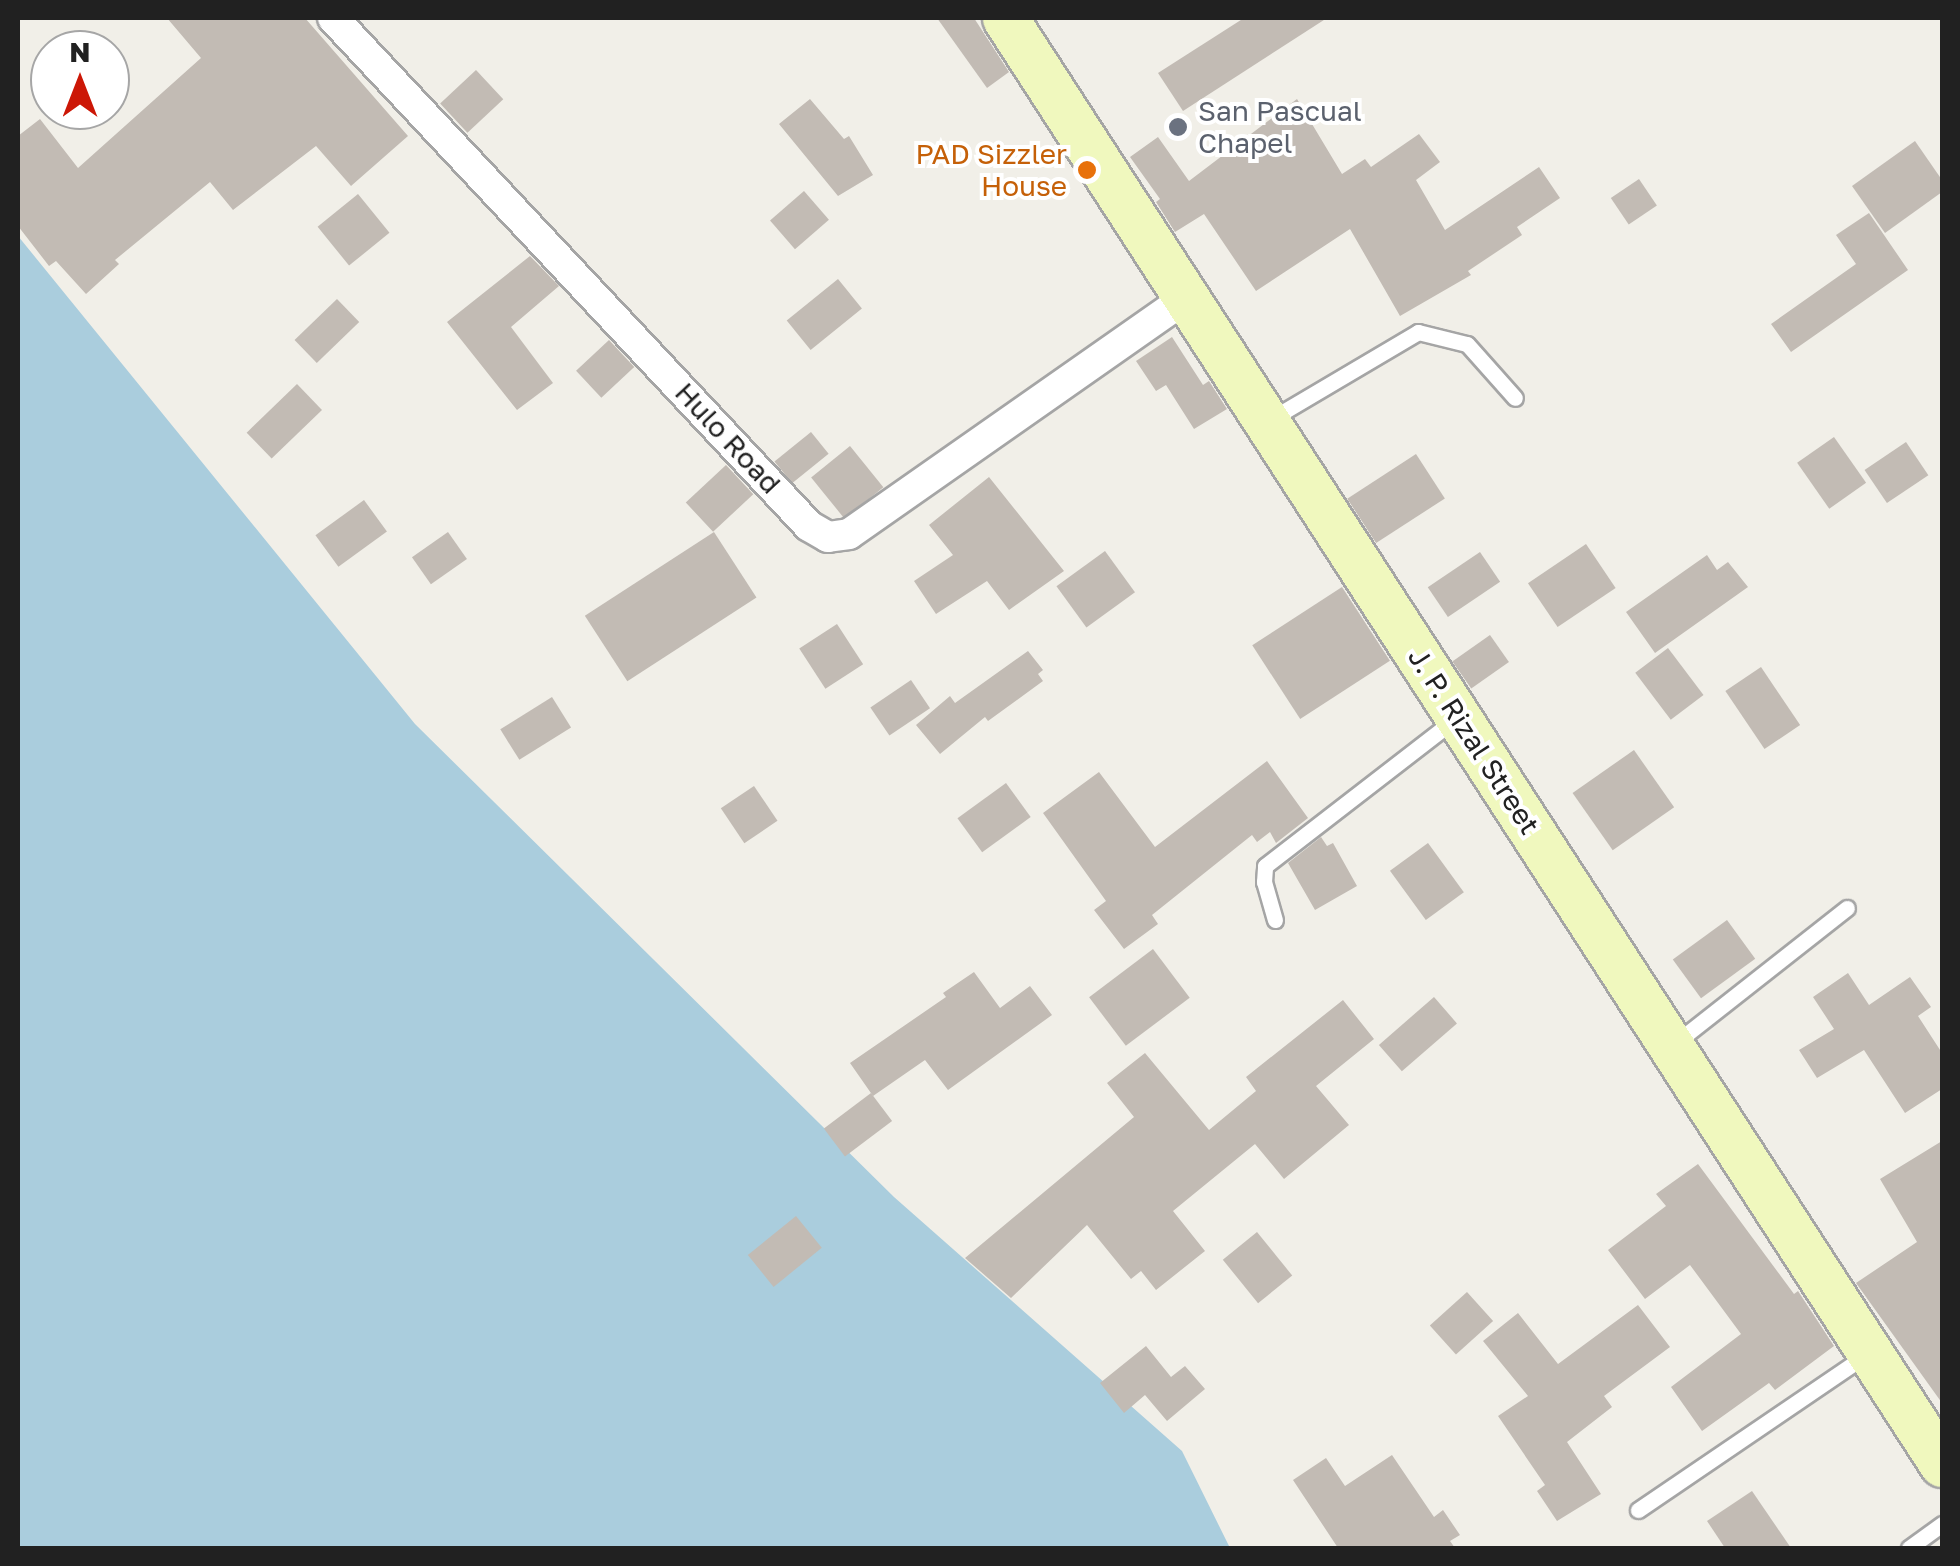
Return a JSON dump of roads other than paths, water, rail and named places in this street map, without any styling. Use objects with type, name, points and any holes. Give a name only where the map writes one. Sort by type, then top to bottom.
[{"type":"main road","name":"J. P. Rizal Street","points":[[1005,18],[1942,1464]]},
{"type":"street","name":"Hulo Road","points":[[333,18],[809,526],[828,537],[849,534],[1188,297]]},
{"type":"lane","points":[[1268,421],[1418,332],[1467,344],[1515,398]]},
{"type":"lane","points":[[1276,920],[1264,882],[1265,866],[1458,716]]},
{"type":"lane","points":[[1671,1046],[1847,908]]},
{"type":"lane","points":[[1638,1510],[1868,1354]]},
{"type":"lane","points":[[1909,1548],[1942,1524]]},
{"type":"water","points":[[18,236],[415,724],[894,1197],[1182,1451],[1230,1548],[18,1548]]},
{"type":"place","name":"San Pascual Chapel","points":[[1178,127]]},
{"type":"place","name":"PAD Sizzler House","points":[[1087,170]]}]
